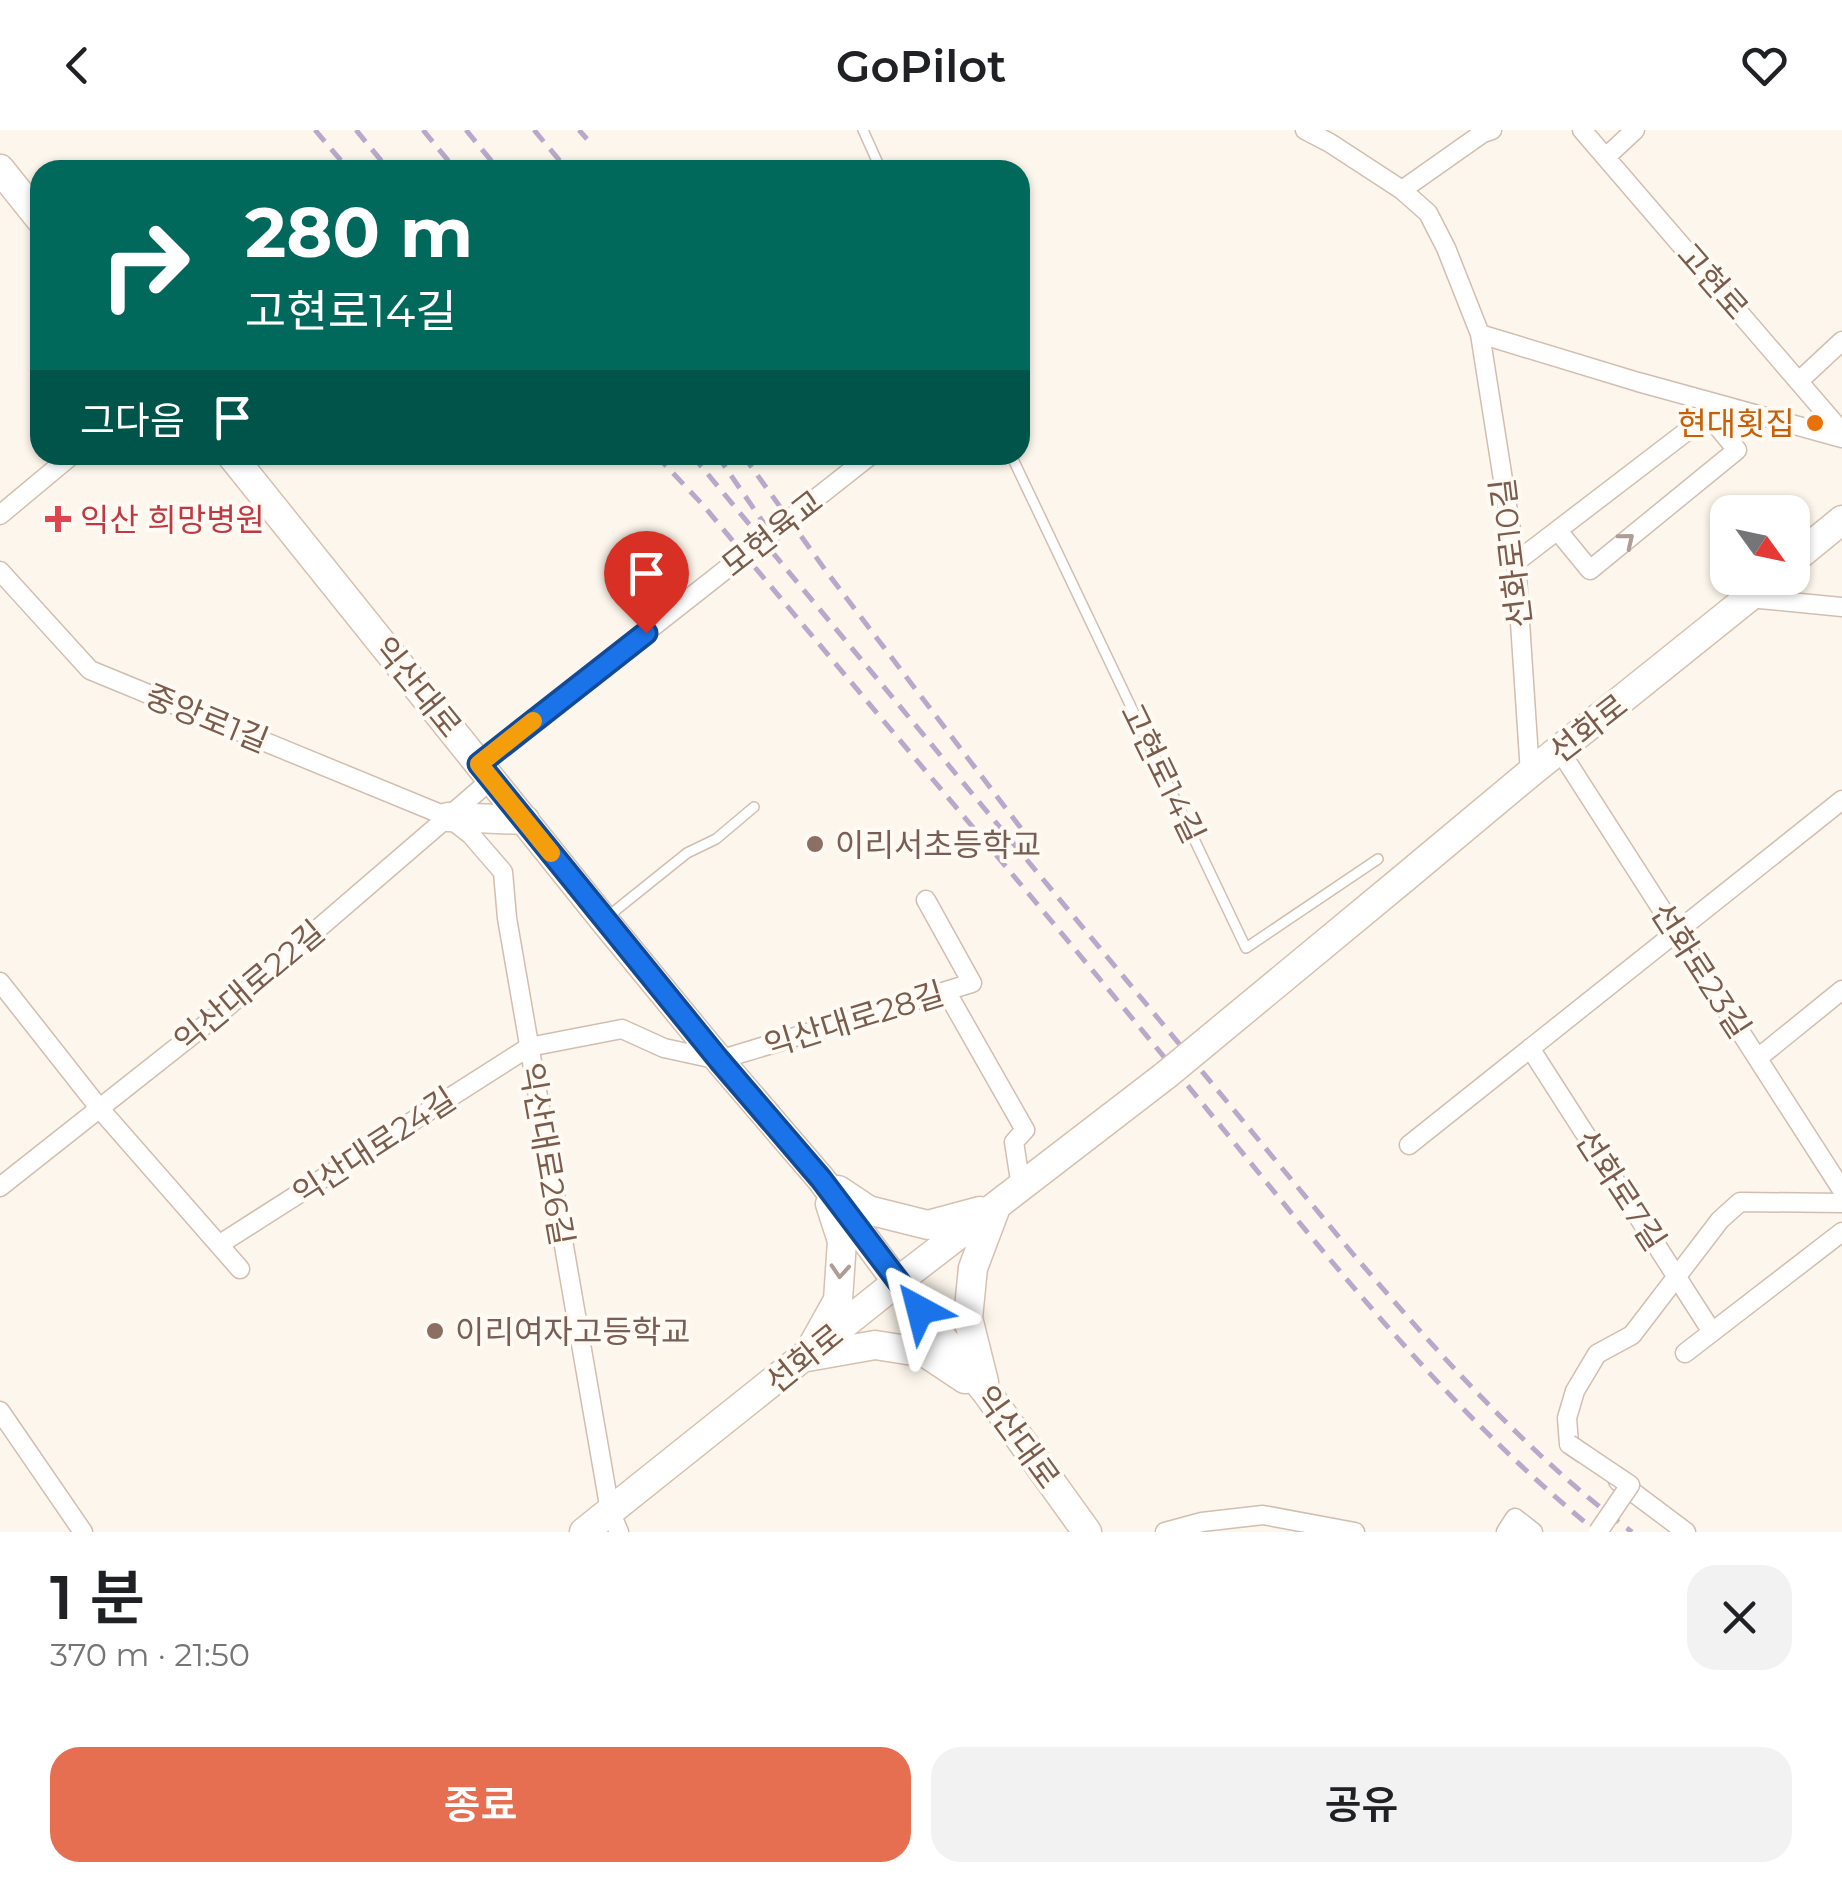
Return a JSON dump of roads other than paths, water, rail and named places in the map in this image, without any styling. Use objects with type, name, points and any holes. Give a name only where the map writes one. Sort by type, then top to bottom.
[{"type":"main road","points":[[0,169],[30,206]]},
{"type":"main road","name":"익산대로","points":[[239,465],[604,920],[821,1179],[897,1282],[987,1393],[1088,1532]]},
{"type":"main road","points":[[1810,546],[1842,520]]},
{"type":"main road","name":"선화로","points":[[584,1532],[614,1522],[897,1282],[1166,1075],[1530,773],[1753,595]]},
{"type":"main road","points":[[448,817],[525,820]]},
{"type":"main road","points":[[821,1179],[868,1210],[928,1225],[996,1206]]},
{"type":"main road","points":[[806,1357],[838,1300],[842,1240],[821,1179]]},
{"type":"main road","points":[[987,1393],[968,1318],[973,1268],[996,1206]]},
{"type":"main road","points":[[806,1357],[874,1345],[926,1352],[987,1393]]},
{"type":"street","name":"선화로10길","points":[[1305,130],[1332,136],[1428,213],[1480,334],[1516,562],[1530,773]]},
{"type":"street","points":[[1402,190],[1483,132],[1492,130]]},
{"type":"street","name":"고현로","points":[[1582,130],[1842,435]]},
{"type":"street","points":[[1606,157],[1634,130]]},
{"type":"street","points":[[1480,334],[1638,382],[1842,435]]},
{"type":"street","points":[[1798,380],[1842,341]]},
{"type":"street","points":[[1516,562],[1708,415],[1737,450],[1590,570],[1558,531]]},
{"type":"street","points":[[0,515],[60,465]]},
{"type":"street","name":"모현육교","points":[[486,771],[673,612],[858,465]]},
{"type":"street","name":"중앙로1길","points":[[0,571],[90,670],[448,817]]},
{"type":"street","points":[[1749,598],[1842,607]]},
{"type":"street","name":"선화로23길","points":[[1560,751],[1842,1190]]},
{"type":"street","name":"익산대로22길","points":[[0,1187],[219,1014],[448,817],[486,771]]},
{"type":"street","points":[[1408,1145],[1842,800]]},
{"type":"street","name":"익산대로26길","points":[[448,817],[471,835],[503,872],[528,1048],[614,1522]]},
{"type":"street","name":"익산대로28길","points":[[528,1048],[622,1029],[664,1048],[719,1060],[972,983],[926,900]]},
{"type":"street","points":[[0,982],[100,1109],[240,1269]]},
{"type":"street","points":[[1758,1058],[1842,990]]},
{"type":"street","points":[[946,991],[1025,1130],[1014,1142],[1021,1186]]},
{"type":"street","name":"익산대로24길","points":[[220,1244],[528,1048]]},
{"type":"street","name":"선화로7길","points":[[1530,1048],[1712,1332]]},
{"type":"street","points":[[1686,1532],[1570,1444],[1566,1418],[1575,1391],[1597,1354],[1632,1335],[1720,1220],[1740,1202],[1842,1203]]},
{"type":"street","points":[[1685,1353],[1842,1232]]},
{"type":"street","points":[[0,1412],[83,1532]]},
{"type":"street","points":[[1570,1444],[1630,1485],[1598,1532]]},
{"type":"street","points":[[1165,1532],[1202,1522],[1263,1515],[1355,1532]]},
{"type":"street","points":[[1510,1525],[1534,1532]]},
{"type":"lane","points":[[863,130],[876,160]]},
{"type":"lane","name":"고현로14길","points":[[1016,465],[1246,948],[1378,859]]},
{"type":"lane","points":[[604,920],[687,853],[716,839],[754,806]]},
{"type":"railway","points":[[315,130],[340,160]]},
{"type":"railway","points":[[356,130],[381,160]]},
{"type":"railway","points":[[423,130],[448,160]]},
{"type":"railway","points":[[466,130],[491,160]]},
{"type":"railway","points":[[534,130],[559,160]]},
{"type":"railway","points":[[579,130],[587,139]]},
{"type":"railway","points":[[665,465],[1057,927],[1374,1311],[1481,1427],[1597,1532]]},
{"type":"railway","points":[[700,465],[1385,1291],[1520,1436],[1632,1532]]},
{"type":"railway","points":[[724,465],[765,525]]},
{"type":"railway","points":[[750,465],[1039,852]]},
{"type":"place","name":"현대횟집","points":[[1815,423]]},
{"type":"place","name":"익산 희망병원","points":[[58,519]]},
{"type":"place","name":"이리서초등학교","points":[[815,844]]},
{"type":"place","name":"이리여자고등학교","points":[[435,1331]]}]
